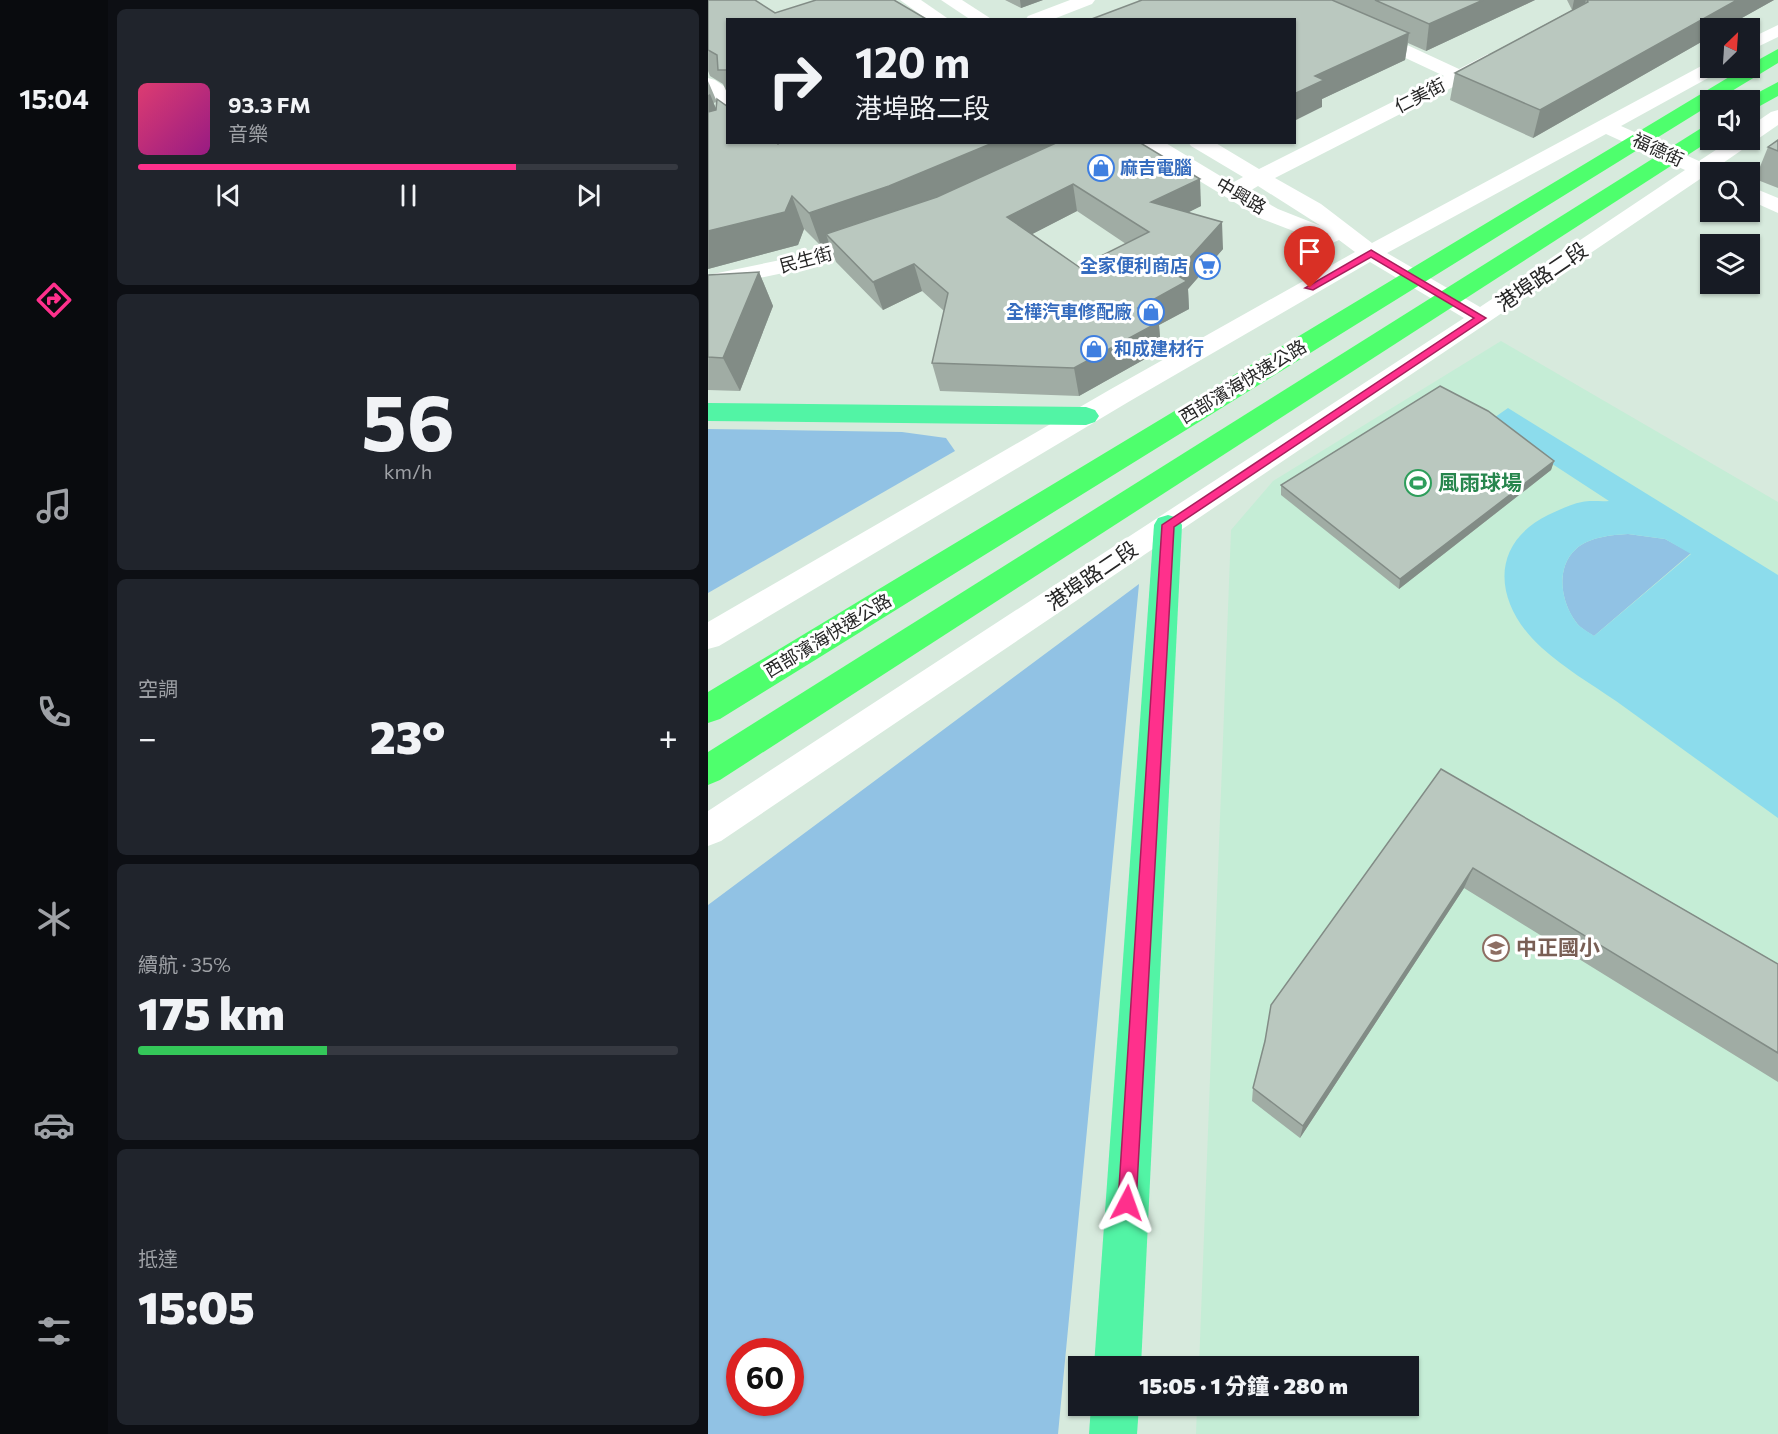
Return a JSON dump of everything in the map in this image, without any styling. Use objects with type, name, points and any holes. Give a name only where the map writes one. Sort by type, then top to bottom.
[{"type":"highway","name":"西部濱海快速公路","points":[[708,709],[1778,55]]},
{"type":"highway","points":[[1760,99],[1778,88]]},
{"type":"highway","name":"西部濱海快速公路","points":[[708,770],[1700,137]]},
{"type":"main road","points":[[708,412],[1086,416]]},
{"type":"main road","points":[[1119,1356],[1168,525]]},
{"type":"main road","points":[[1113,1434],[1114,1416]]},
{"type":"street","points":[[909,0],[938,18]]},
{"type":"street","points":[[950,0],[981,18]]},
{"type":"street","points":[[1039,18],[1086,0]]},
{"type":"street","points":[[1296,0],[1460,76]]},
{"type":"street","points":[[1760,40],[1778,30]]},
{"type":"street","name":"仁美街","points":[[1232,191],[1513,49]]},
{"type":"street","points":[[708,637],[1371,253],[1700,75]]},
{"type":"street","points":[[708,84],[726,98]]},
{"type":"street","points":[[1760,128],[1778,116]]},
{"type":"street","name":"福德街","points":[[1607,127],[1700,170]]},
{"type":"street","name":"中興路","points":[[1152,144],[1269,214],[1371,253]]},
{"type":"street","name":"中興路","points":[[1201,144],[1313,209],[1371,253],[1481,318]]},
{"type":"street","name":"港埠路二段","points":[[1717,162],[1732,150]]},
{"type":"street","name":"港埠路二段","points":[[708,830],[1700,175]]},
{"type":"street","points":[[1760,197],[1778,206]]},
{"type":"street","name":"民生街","points":[[708,282],[794,264],[893,234]]},
{"type":"shaded area","name":"中正國小","points":[[1501,341],[1778,502],[1778,1434],[1196,1434],[1197,1416],[1419,1416],[1419,1356],[1199,1356],[1231,530],[1273,481]]},
{"type":"shaded area","points":[[1508,408],[1778,575],[1778,818],[1559,662],[1527,632],[1507,596],[1504,578],[1507,560],[1514,543],[1528,528],[1561,509],[1582,502],[1609,501],[1488,422]],"holes":[[[1628,534],[1665,539],[1691,554],[1594,636],[1582,628],[1571,614],[1562,585],[1565,566],[1576,549],[1594,539],[1615,535]]]},
{"type":"shaded area","points":[[708,429],[902,432],[946,438],[955,451],[708,593]]},
{"type":"shaded area","points":[[1628,534],[1665,539],[1691,553],[1594,636],[1578,624],[1567,605],[1562,585],[1565,566],[1569,557],[1581,545],[1594,539]]},
{"type":"shaded area","points":[[1139,584],[1058,1434],[708,1434],[708,905]]},
{"type":"building","points":[[708,0],[755,0],[775,13],[816,0],[894,0],[925,18],[726,18],[726,70],[718,70],[717,55],[708,50]]},
{"type":"building","points":[[1142,0],[1332,0],[1409,33],[1315,76],[1324,80],[1296,93],[1296,18],[1094,18]]},
{"type":"building","points":[[1375,0],[1483,0],[1429,24]]},
{"type":"building","points":[[1587,0],[1737,0],[1705,18],[1700,18],[1700,21],[1540,110],[1455,73],[1588,2]]},
{"type":"building","points":[[717,99],[726,106],[726,144],[990,144],[889,186],[809,213],[792,196],[785,212],[708,231],[708,112],[716,110]]},
{"type":"building","points":[[1778,140],[1778,151],[1768,147]]},
{"type":"building","points":[[1054,144],[1142,144],[1200,179],[1151,202],[1222,222],[1175,274],[1187,281],[1138,308],[1159,322],[1074,368],[932,363],[948,293],[914,264],[873,282],[826,234],[937,197]],"holes":[[[1073,184],[1149,232],[1079,267],[1007,217]]]},
{"type":"building","points":[[759,272],[723,358],[708,357],[708,275]]},
{"type":"building","name":"風雨球場","points":[[1440,386],[1488,411],[1554,461],[1400,579],[1281,485]]},
{"type":"building","points":[[1441,769],[1778,964],[1778,1053],[1473,868],[1303,1126],[1253,1088],[1271,1005]]},
{"type":"place","name":"麻吉電腦","points":[[1101,168]]},
{"type":"place","name":"全家便利商店","points":[[1207,266]]},
{"type":"place","name":"全樺汽車修配廠","points":[[1151,312]]},
{"type":"place","name":"和成建材行","points":[[1094,349]]},
{"type":"place","name":"風雨球場","points":[[1418,483]]},
{"type":"place","name":"中正國小","points":[[1496,948]]},
{"type":"route","points":[[1127,1203],[1168,525],[1481,318],[1371,253],[1310,288]]}]
